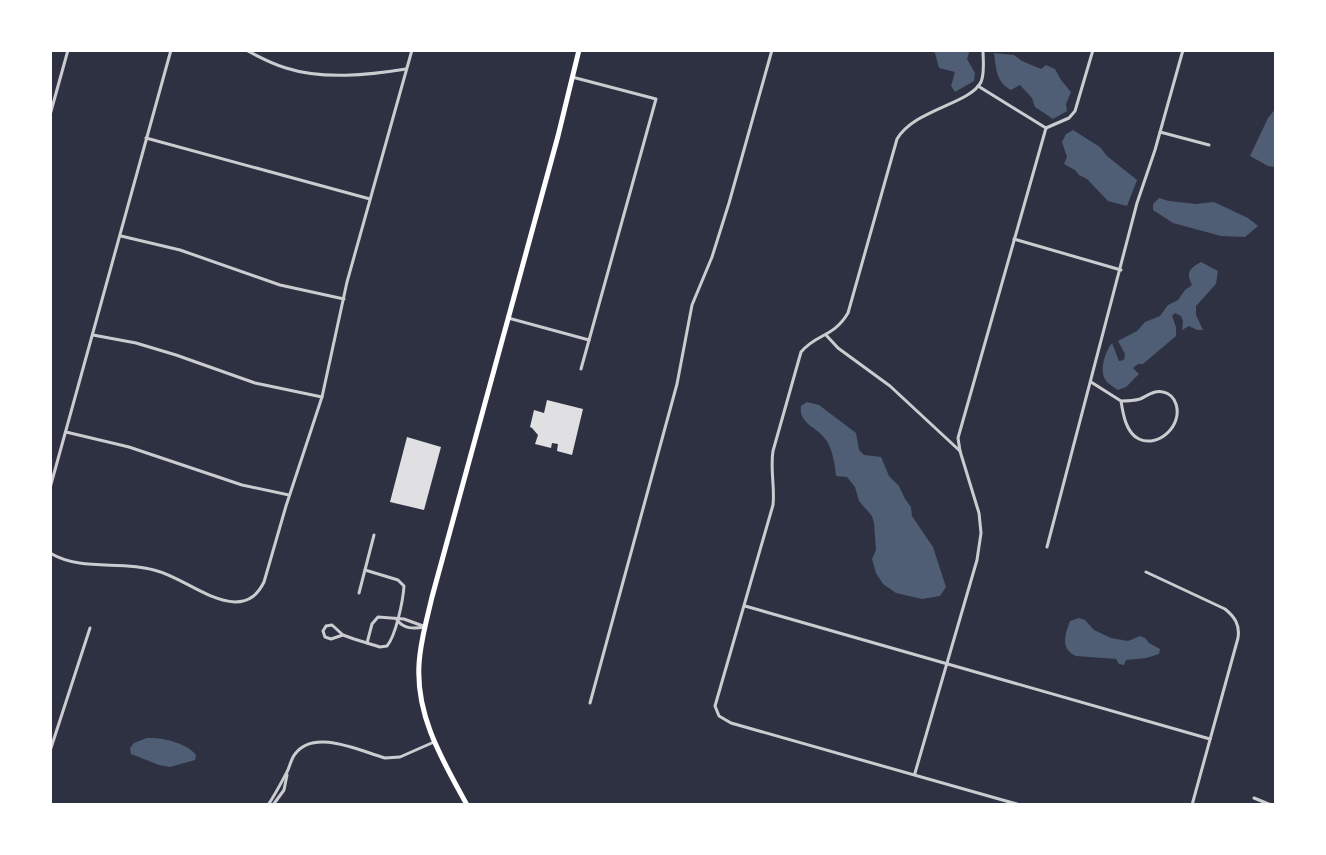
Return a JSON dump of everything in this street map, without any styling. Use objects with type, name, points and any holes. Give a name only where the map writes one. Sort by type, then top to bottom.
[{"type":"main road","points":[[467,805],[427,724],[418,680],[419,654],[579,50]]},
{"type":"street","points":[[50,115],[68,50]]},
{"type":"street","points":[[50,488],[171,50]]},
{"type":"street","points":[[246,50],[287,69],[318,73],[406,69]]},
{"type":"street","points":[[50,553],[75,563],[152,569],[199,591],[235,602],[259,593],[322,397],[344,299],[412,50]]},
{"type":"street","points":[[590,703],[677,384],[692,305],[712,257],[772,50]]},
{"type":"street","points":[[983,50],[978,86],[959,99],[920,117],[905,128],[897,139],[848,313],[838,328],[803,348],[798,359],[773,451],[773,505],[715,706],[719,716],[731,723],[1020,805]]},
{"type":"street","points":[[1046,128],[1069,118],[1075,111],[1093,50]]},
{"type":"street","points":[[1047,547],[1137,203],[1183,50]]},
{"type":"street","points":[[572,77],[656,99],[581,369]]},
{"type":"street","points":[[978,86],[1046,128]]},
{"type":"street","points":[[915,775],[980,546],[979,513],[958,438],[1046,128]]},
{"type":"street","points":[[1160,132],[1209,145]]},
{"type":"street","points":[[146,138],[370,199]]},
{"type":"street","points":[[119,236],[180,250],[280,285],[344,299]]},
{"type":"street","points":[[1014,239],[1121,270]]},
{"type":"street","points":[[508,318],[589,340]]},
{"type":"street","points":[[93,335],[136,343],[255,383],[322,397]]},
{"type":"street","points":[[826,335],[838,348],[890,386],[960,451]]},
{"type":"street","points":[[1091,382],[1121,401],[1132,401],[1162,391],[1176,404],[1176,424],[1160,438],[1138,439],[1124,418],[1121,401]]},
{"type":"street","points":[[66,432],[129,447],[216,477],[289,495]]},
{"type":"street","points":[[359,593],[374,535]]},
{"type":"street","points":[[343,635],[331,639],[325,637],[323,631],[326,626],[332,625],[343,635],[380,647],[387,646],[391,641],[404,586],[398,580],[365,570]]},
{"type":"street","points":[[1146,572],[1225,609],[1239,628],[1192,805]]},
{"type":"street","points":[[744,605],[1210,739]]},
{"type":"street","points":[[367,643],[375,618],[404,619],[425,627]]},
{"type":"street","points":[[50,751],[90,628]]},
{"type":"street","points":[[268,805],[293,757],[300,749],[316,741],[331,742],[385,758],[393,758],[434,742]]},
{"type":"street","points":[[273,805],[284,790],[287,771]]},
{"type":"street","points":[[1254,798],[1271,805]]},
{"type":"water","points":[[928,50],[970,50],[967,59],[975,73],[974,81],[955,92],[951,86],[955,72],[939,68],[935,53]]},
{"type":"water","points":[[994,53],[1014,55],[1041,69],[1046,65],[1055,69],[1071,92],[1066,104],[1067,111],[1053,119],[1035,107],[1032,98],[1020,85],[1011,90],[1006,87],[998,74]]},
{"type":"water","points":[[1276,108],[1276,166],[1274,167],[1250,156]]},
{"type":"water","points":[[1073,130],[1100,147],[1137,180],[1127,206],[1108,201],[1087,179],[1064,164],[1067,157],[1062,142],[1066,134]]},
{"type":"water","points":[[1159,198],[1196,204],[1214,202],[1258,226],[1245,237],[1221,236],[1173,223],[1153,210],[1153,204]]},
{"type":"water","points":[[1201,262],[1218,271],[1216,284],[1196,306],[1196,315],[1203,330],[1189,326],[1182,330],[1181,316],[1175,313],[1172,316],[1176,336],[1143,364],[1133,368],[1139,374],[1126,387],[1118,390],[1109,384],[1104,378],[1103,368],[1112,343],[1119,361],[1124,360],[1125,354],[1118,341],[1137,331],[1145,322],[1160,316],[1168,305],[1178,300],[1192,285],[1190,271]]},
{"type":"water","points":[[807,402],[819,405],[856,433],[859,450],[864,455],[881,457],[889,476],[911,507],[912,516],[933,547],[946,587],[940,596],[922,599],[896,593],[883,584],[872,559],[876,550],[872,516],[859,501],[855,487],[847,477],[836,476],[828,443],[803,418],[801,406]]},
{"type":"water","points":[[1079,618],[1111,638],[1128,641],[1140,636],[1145,638],[1160,649],[1159,654],[1126,660],[1124,665],[1116,659],[1076,656],[1068,649],[1065,636],[1070,621]]},
{"type":"water","points":[[147,738],[180,744],[196,755],[195,760],[170,767],[131,754],[130,748],[134,743]]},
{"type":"building","points":[[547,400],[583,409],[572,455],[557,451],[558,444],[552,443],[551,448],[535,444],[538,435],[530,427],[534,410],[544,413]]},
{"type":"building","points":[[407,437],[441,447],[424,510],[390,502]]}]
